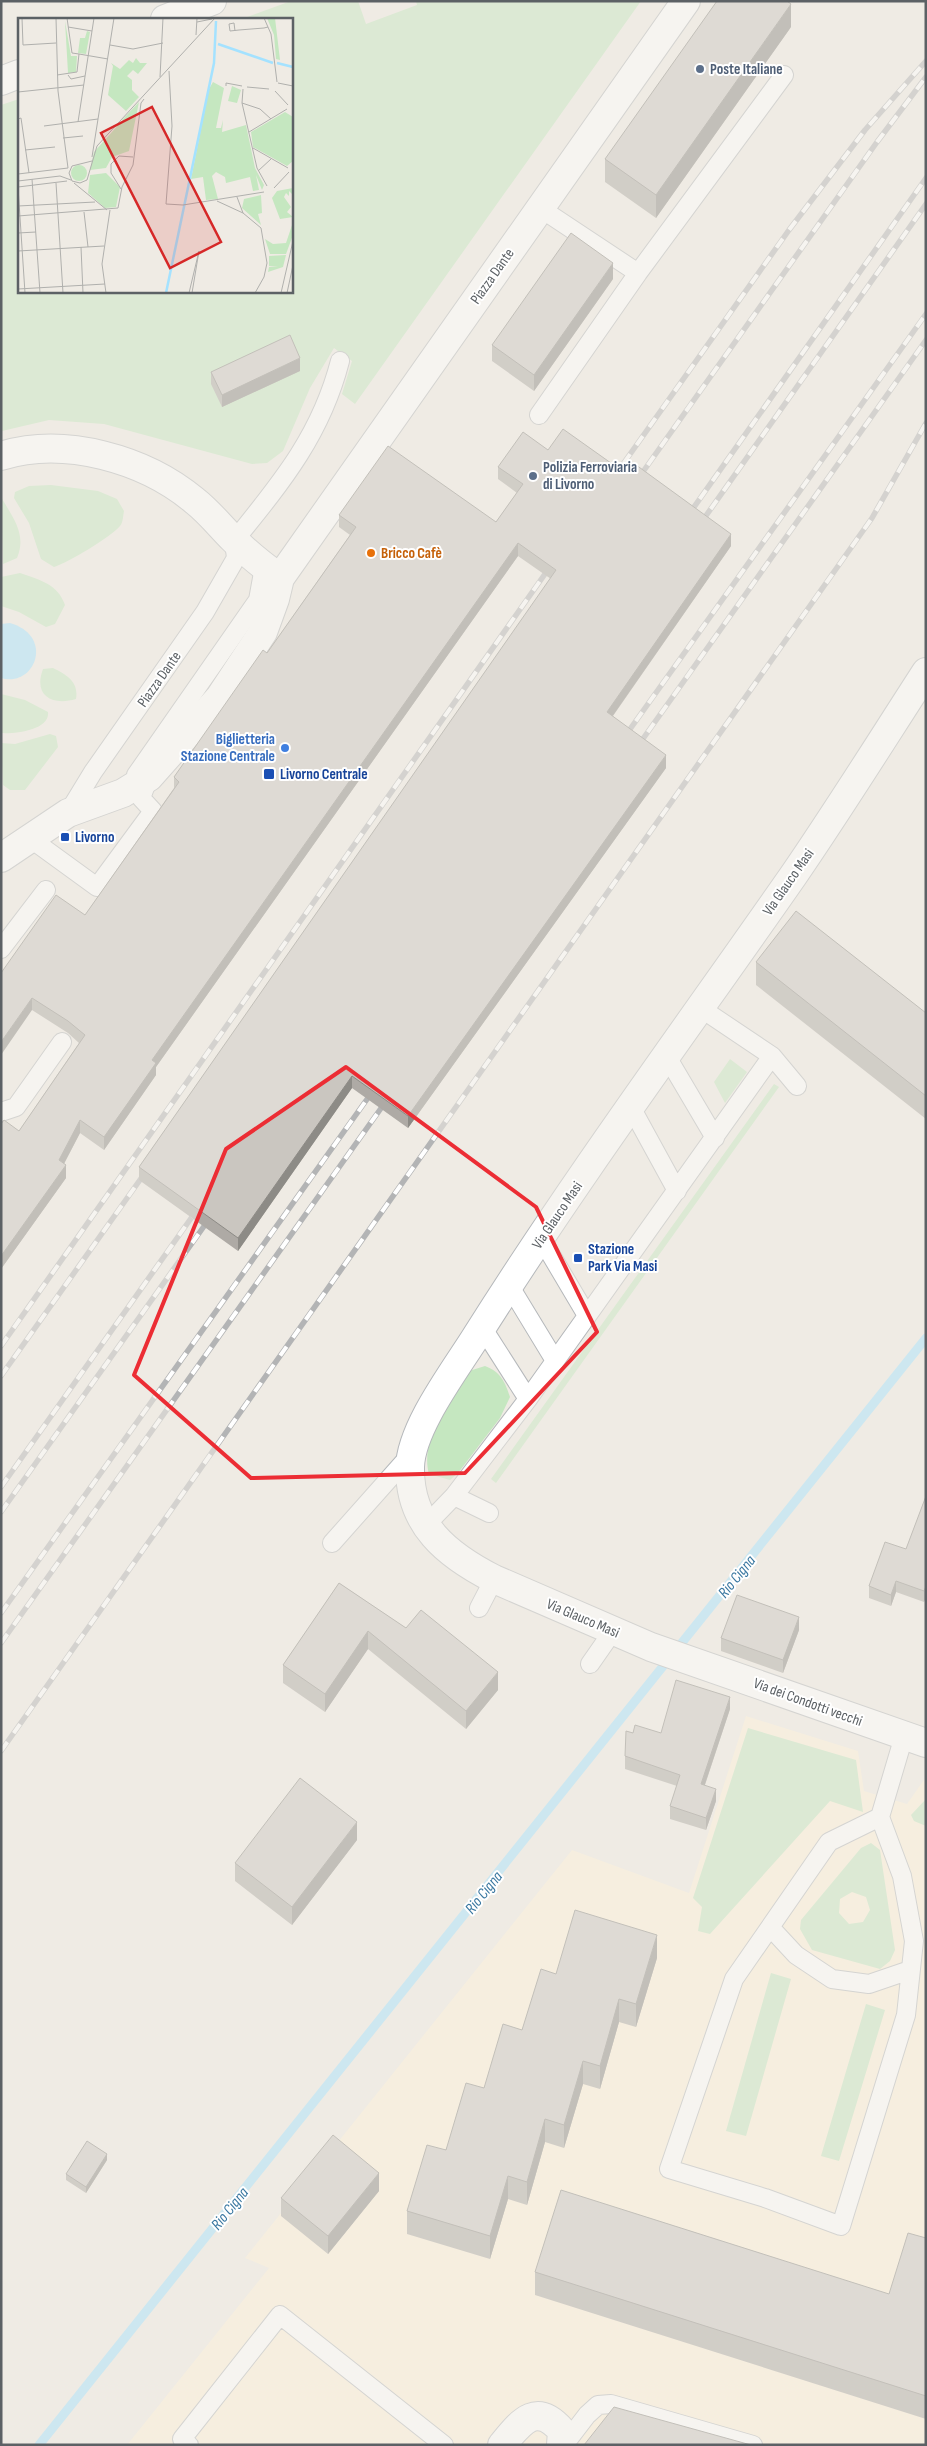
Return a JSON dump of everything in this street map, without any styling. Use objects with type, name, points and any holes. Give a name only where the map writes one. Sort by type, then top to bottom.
[{"type":"street","points":[[168,18],[212,1]]},
{"type":"street","name":"Piazza Dante","points":[[1,858],[32,839],[68,812],[123,794],[149,777],[220,697],[263,632],[275,599],[256,559],[298,552],[686,1]]},
{"type":"street","points":[[1,81],[18,74]]},
{"type":"street","points":[[1,456],[28,450],[58,449],[116,460],[149,472],[174,486],[195,501],[256,559],[267,555],[298,552]]},
{"type":"street","name":"Via Glauco Masi","points":[[691,1661],[612,1631],[494,1580],[445,1549],[426,1525],[412,1490],[410,1466],[412,1452],[424,1421],[509,1285],[699,1007],[794,875],[925,676]]},
{"type":"street","name":"Piazza Dante","points":[[1,844],[32,839]]},
{"type":"street","name":"Via dei Condotti vecchi","points":[[691,1661],[915,1740]]},
{"type":"street","points":[[502,2445],[524,2421],[532,2416],[542,2416],[552,2420],[562,2431],[562,2445]]},
{"type":"lane","points":[[539,415],[638,273],[784,75]]},
{"type":"lane","points":[[540,208],[638,273]]},
{"type":"lane","points":[[256,559],[303,452],[317,426],[340,361]]},
{"type":"lane","name":"Piazza Dante","points":[[68,812],[225,580],[236,558],[256,559],[258,600],[123,794]]},
{"type":"lane","name":"Piazza Dante","points":[[32,839],[97,887],[153,811],[141,798],[149,777]]},
{"type":"lane","points":[[1,949],[46,890]]},
{"type":"lane","points":[[699,1007],[772,1056],[797,1086]]},
{"type":"lane","points":[[1,1112],[16,1107],[62,1042]]},
{"type":"lane","points":[[666,1055],[715,1138]]},
{"type":"lane","points":[[426,1525],[454,1496],[528,1398],[586,1314],[678,1191],[772,1056]]},
{"type":"lane","points":[[631,1107],[678,1191]]},
{"type":"lane","points":[[541,1238],[586,1314]]},
{"type":"lane","points":[[509,1285],[554,1359]]},
{"type":"lane","points":[[482,1327],[528,1398]]},
{"type":"lane","points":[[332,1543],[412,1452]]},
{"type":"lane","points":[[454,1496],[489,1512]]},
{"type":"lane","points":[[479,1608],[494,1580]]},
{"type":"lane","points":[[590,1664],[612,1631]]},
{"type":"lane","points":[[880,1817],[902,1876],[914,1941],[906,2015],[841,2226],[765,2198],[669,2168],[734,1979],[830,1842],[880,1817],[915,1740]]},
{"type":"lane","points":[[770,1927],[796,1955],[832,1979],[869,1984],[910,1970]]},
{"type":"lane","points":[[182,2443],[280,2315],[444,2445]]},
{"type":"lane","points":[[562,2445],[598,2405],[611,2404],[753,2445]]},
{"type":"highlighted area","points":[[346,1067],[536,1207],[597,1332],[465,1473],[251,1478],[134,1375],[226,1149]]},
{"type":"shaded area","points":[[746,1716],[858,1751],[864,1791],[907,1804],[926,1777],[926,2445],[127,2445],[269,2268],[245,2258],[572,1850],[689,1893]]},
{"type":"green space","points":[[291,1],[358,1],[366,24],[417,5],[416,1],[641,1],[355,404],[342,394],[352,361],[334,348],[310,388],[283,451],[267,463],[252,464],[104,424],[49,420],[2,431],[1,105],[18,99],[18,292],[292,292],[292,18],[245,18]]},
{"type":"green space","points":[[51,485],[98,491],[117,499],[124,511],[122,523],[115,531],[89,549],[54,567],[41,559],[29,523],[14,498],[15,492],[29,486]]},
{"type":"green space","points":[[1,497],[14,519],[20,541],[17,558],[3,564]]},
{"type":"green space","points":[[20,573],[53,587],[58,592],[65,605],[55,624],[46,627],[19,612],[1,606],[1,577]]},
{"type":"green space","points":[[53,668],[67,676],[74,684],[76,699],[67,701],[52,700],[43,692],[41,678],[43,669]]},
{"type":"green space","points":[[1,694],[25,700],[48,712],[47,718],[38,727],[31,730],[1,733]]},
{"type":"green space","points":[[50,734],[56,736],[58,747],[25,790],[10,790],[3,785],[1,743],[15,744]]},
{"type":"green space","points":[[730,1059],[747,1072],[725,1103],[714,1082]]},
{"type":"green space","points":[[774,1084],[779,1087],[496,1483],[491,1479]]},
{"type":"green space","points":[[485,1366],[499,1374],[510,1397],[500,1418],[458,1473],[450,1480],[429,1474],[427,1461],[429,1447],[439,1420],[469,1371]]},
{"type":"green space","points":[[748,1728],[856,1760],[863,1812],[830,1801],[710,1934],[698,1931],[702,1907],[693,1898]]},
{"type":"green space","points":[[926,1799],[926,1826],[914,1821],[911,1815]]},
{"type":"green space","points":[[871,1843],[880,1850],[895,1950],[890,1961],[880,1969],[812,1950],[800,1929],[801,1920],[861,1848]],"holes":[[[852,1892],[866,1897],[870,1910],[863,1922],[849,1924],[839,1913],[840,1899]]]},
{"type":"green space","points":[[771,1973],[791,1979],[746,2136],[726,2131]]},
{"type":"green space","points":[[866,2004],[885,2010],[839,2161],[821,2156]]},
{"type":"water","points":[[10,623],[24,630],[32,638],[36,649],[35,659],[31,668],[23,675],[13,679],[1,678],[1,624]]},
{"type":"building","points":[[717,1],[787,1],[791,4],[656,195],[605,159]]},
{"type":"building","points":[[571,233],[613,263],[534,375],[492,345]]},
{"type":"building","points":[[290,335],[300,358],[222,395],[211,372]]},
{"type":"building","points":[[563,429],[625,473],[632,462],[731,534],[607,712],[666,755],[408,1116],[352,1076],[238,1238],[139,1167],[556,570],[518,543],[152,1060],[156,1063],[104,1137],[80,1120],[59,1160],[66,1165],[1,1256],[1,1124],[4,1120],[19,1131],[85,1035],[68,1021],[32,998],[1,1042],[1,973],[56,895],[85,915],[179,782],[174,777],[263,650],[267,653],[356,527],[339,515],[388,446],[496,522],[523,484],[498,467],[523,432],[548,450]]},
{"type":"building","points":[[796,911],[926,1013],[926,1096],[756,962]]},
{"type":"building","points":[[926,1496],[926,1586],[924,1591],[896,1581],[891,1595],[869,1586],[885,1542],[906,1549]]},
{"type":"building","points":[[339,1583],[406,1628],[421,1610],[498,1672],[466,1711],[368,1631],[325,1694],[283,1665]]},
{"type":"building","points":[[737,1595],[799,1617],[783,1660],[721,1638]]},
{"type":"building","points":[[676,1680],[730,1697],[701,1784],[716,1789],[706,1818],[670,1806],[680,1775],[625,1756],[626,1731],[633,1733],[635,1725],[661,1733]]},
{"type":"building","points":[[300,1778],[357,1822],[292,1907],[235,1863]]},
{"type":"building","points":[[575,1910],[657,1935],[636,2004],[619,1999],[600,2066],[583,2061],[564,2125],[545,2119],[527,2182],[508,2176],[490,2236],[407,2211],[427,2145],[446,2150],[466,2083],[484,2088],[503,2024],[522,2030],[541,1969],[556,1974]]},
{"type":"building","points":[[333,2135],[379,2173],[328,2236],[281,2198]]},
{"type":"building","points":[[87,2141],[107,2154],[86,2187],[66,2174]]},
{"type":"building","points":[[561,2190],[889,2294],[908,2233],[926,2238],[926,2396],[535,2272]]},
{"type":"building","points":[[614,2407],[751,2445],[584,2445]]},
{"type":"waterway","name":"Rio Cigna","points":[[39,2445],[926,1338]]},
{"type":"railway","points":[[611,481],[789,230],[865,130],[926,61]]},
{"type":"railway","points":[[635,483],[877,142],[926,77]]},
{"type":"railway","points":[[687,517],[926,178]]},
{"type":"railway","points":[[698,527],[926,204]]},
{"type":"railway","points":[[623,739],[926,314]]},
{"type":"railway","points":[[635,750],[926,340]]},
{"type":"railway","points":[[1,1751],[872,518],[926,423]]},
{"type":"railway","points":[[1,1346],[552,564]]},
{"type":"railway","points":[[1,1613],[375,1088]]},
{"type":"railway","points":[[1,1643],[389,1097]]},
{"type":"railway","points":[[1,1376],[147,1170]]},
{"type":"railway","points":[[1,1487],[199,1207]]},
{"type":"railway","points":[[1,1512],[212,1215]]},
{"type":"place","name":"Poste Italiane","points":[[700,69]]},
{"type":"place","name":"Polizia Ferroviaria di Livorno","points":[[533,476]]},
{"type":"place","name":"Bricco Cafè","points":[[371,553]]},
{"type":"place","name":"Biglietteria Stazione Centrale","points":[[285,748]]},
{"type":"place","name":"Livorno Centrale","points":[[269,774]]},
{"type":"place","name":"Livorno","points":[[65,837]]},
{"type":"place","name":"Stazione Park Via Masi","points":[[578,1258]]}]
